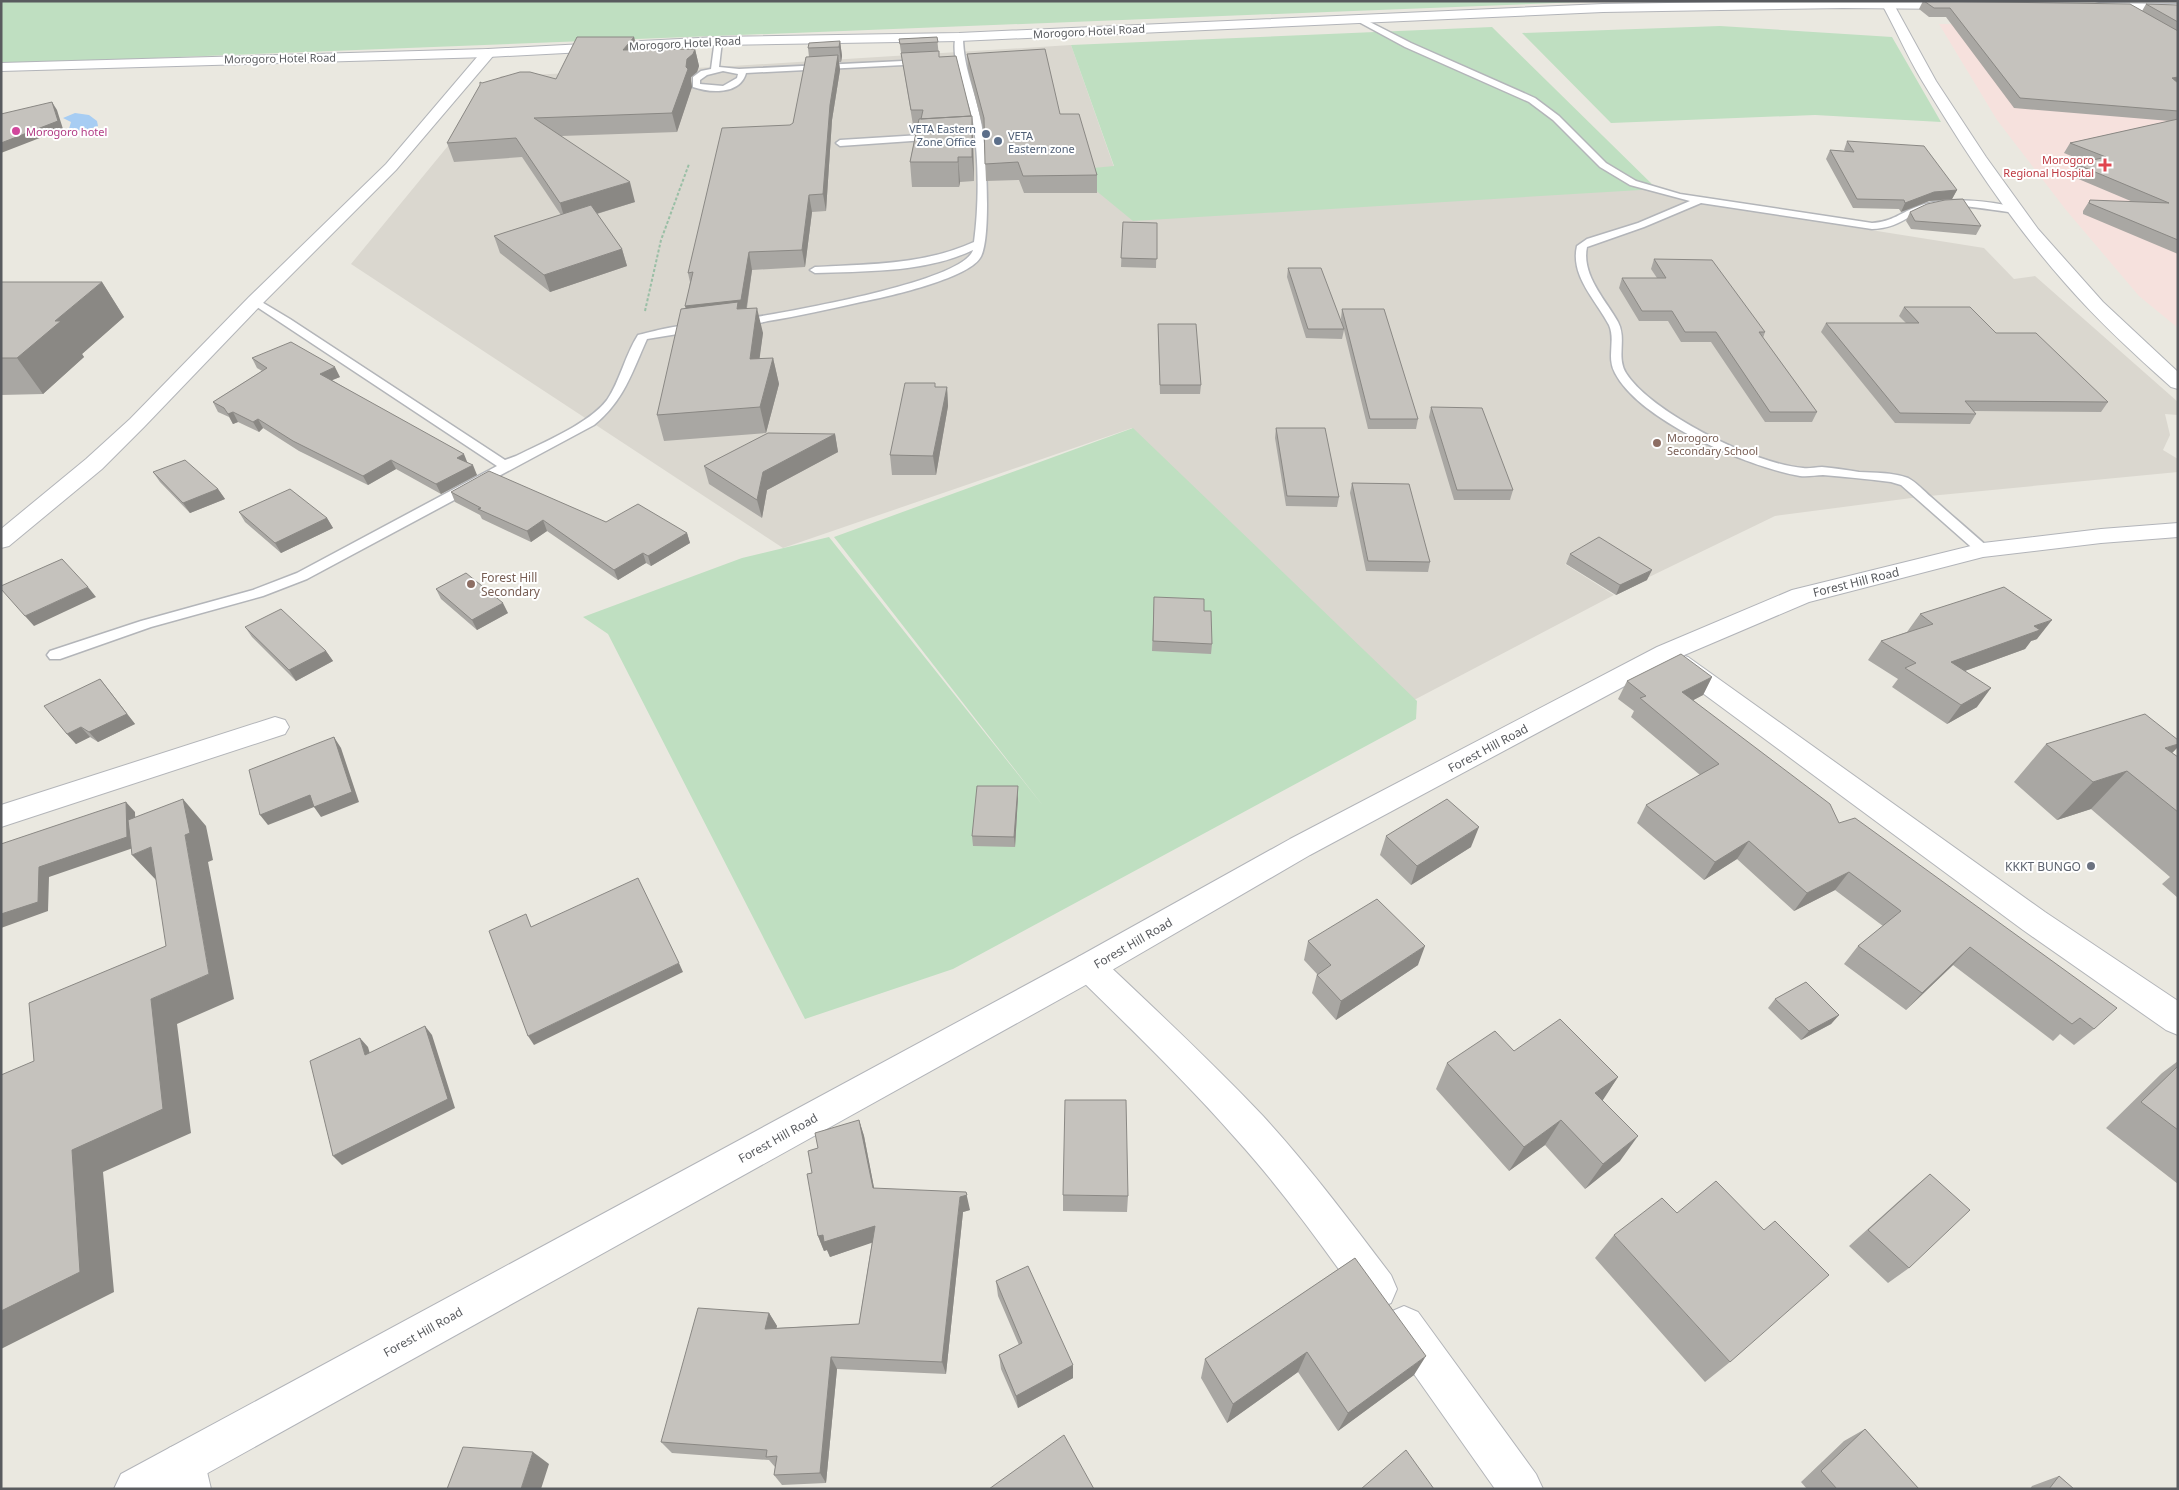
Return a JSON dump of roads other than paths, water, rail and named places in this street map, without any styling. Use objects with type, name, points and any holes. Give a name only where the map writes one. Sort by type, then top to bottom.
[{"type":"street","name":"Morogoro Hotel Road","points":[[1,67],[488,53],[718,41],[959,37],[1603,8],[1886,2],[1976,5]]},
{"type":"street","points":[[1886,2],[1928,79],[1967,140],[2016,210],[2071,279],[2115,325],[2178,383]]},
{"type":"street","points":[[2085,7],[2178,8]]},
{"type":"street","points":[[1,541],[94,464],[391,167],[488,53]]},
{"type":"street","name":"Forest Hill Road","points":[[136,1489],[187,1476],[1089,968],[1300,847],[1666,653],[1801,596],[1984,550],[2101,536],[2178,530]]},
{"type":"street","points":[[1666,653],[2034,921],[2178,1020]]},
{"type":"street","points":[[1,816],[275,727]]},
{"type":"street","points":[[1089,968],[1180,1055],[1244,1122],[1319,1211],[1522,1489]]},
{"type":"lane","points":[[2124,8],[2139,17]]},
{"type":"lane","points":[[1360,19],[1408,45],[1532,100],[1556,118],[1597,159],[1618,176],[1661,192],[1721,205],[1879,227],[1894,224],[1913,212],[1930,206],[1956,205],[2016,210]]},
{"type":"lane","points":[[728,325],[832,305],[950,274],[974,261],[979,250],[981,232],[974,135],[955,61],[959,37]]},
{"type":"lane","points":[[715,70],[718,41]]},
{"type":"lane","points":[[739,71],[743,75],[742,78],[729,86],[709,88],[696,85],[698,77],[715,70],[739,71],[931,62]]},
{"type":"lane","points":[[840,143],[950,137]]},
{"type":"lane","points":[[1702,200],[1641,225],[1590,241],[1583,244],[1580,249],[1579,255],[1589,281],[1619,335],[1615,360],[1621,374],[1639,395],[1668,416],[1749,457],[1782,468],[1804,472],[1818,471],[1884,476],[1906,482],[1984,550]]},
{"type":"lane","points":[[815,270],[892,265],[957,254],[979,244],[981,232]]},
{"type":"lane","points":[[255,301],[431,420],[504,465],[522,458]]},
{"type":"lane","points":[[55,655],[146,624],[258,593],[302,576],[590,422],[604,411],[616,394],[642,337],[662,332],[709,327]]},
{"type":"water","points":[[75,113],[89,115],[97,121],[98,126],[84,131],[69,129],[71,122],[63,118]]},
{"type":"place","name":"Morogoro hotel","points":[[16,131]]},
{"type":"place","name":"VETA Eastern Zone Office","points":[[986,134]]},
{"type":"place","name":"VETA Eastern zone","points":[[998,141]]},
{"type":"place","name":"Morogoro Regional Hospital","points":[[2105,165]]},
{"type":"place","name":"Morogoro Secondary School","points":[[1657,443]]},
{"type":"place","name":"Forest Hill Secondary","points":[[471,584]]},
{"type":"place","name":"KKKT BUNGO","points":[[2091,866]]}]
